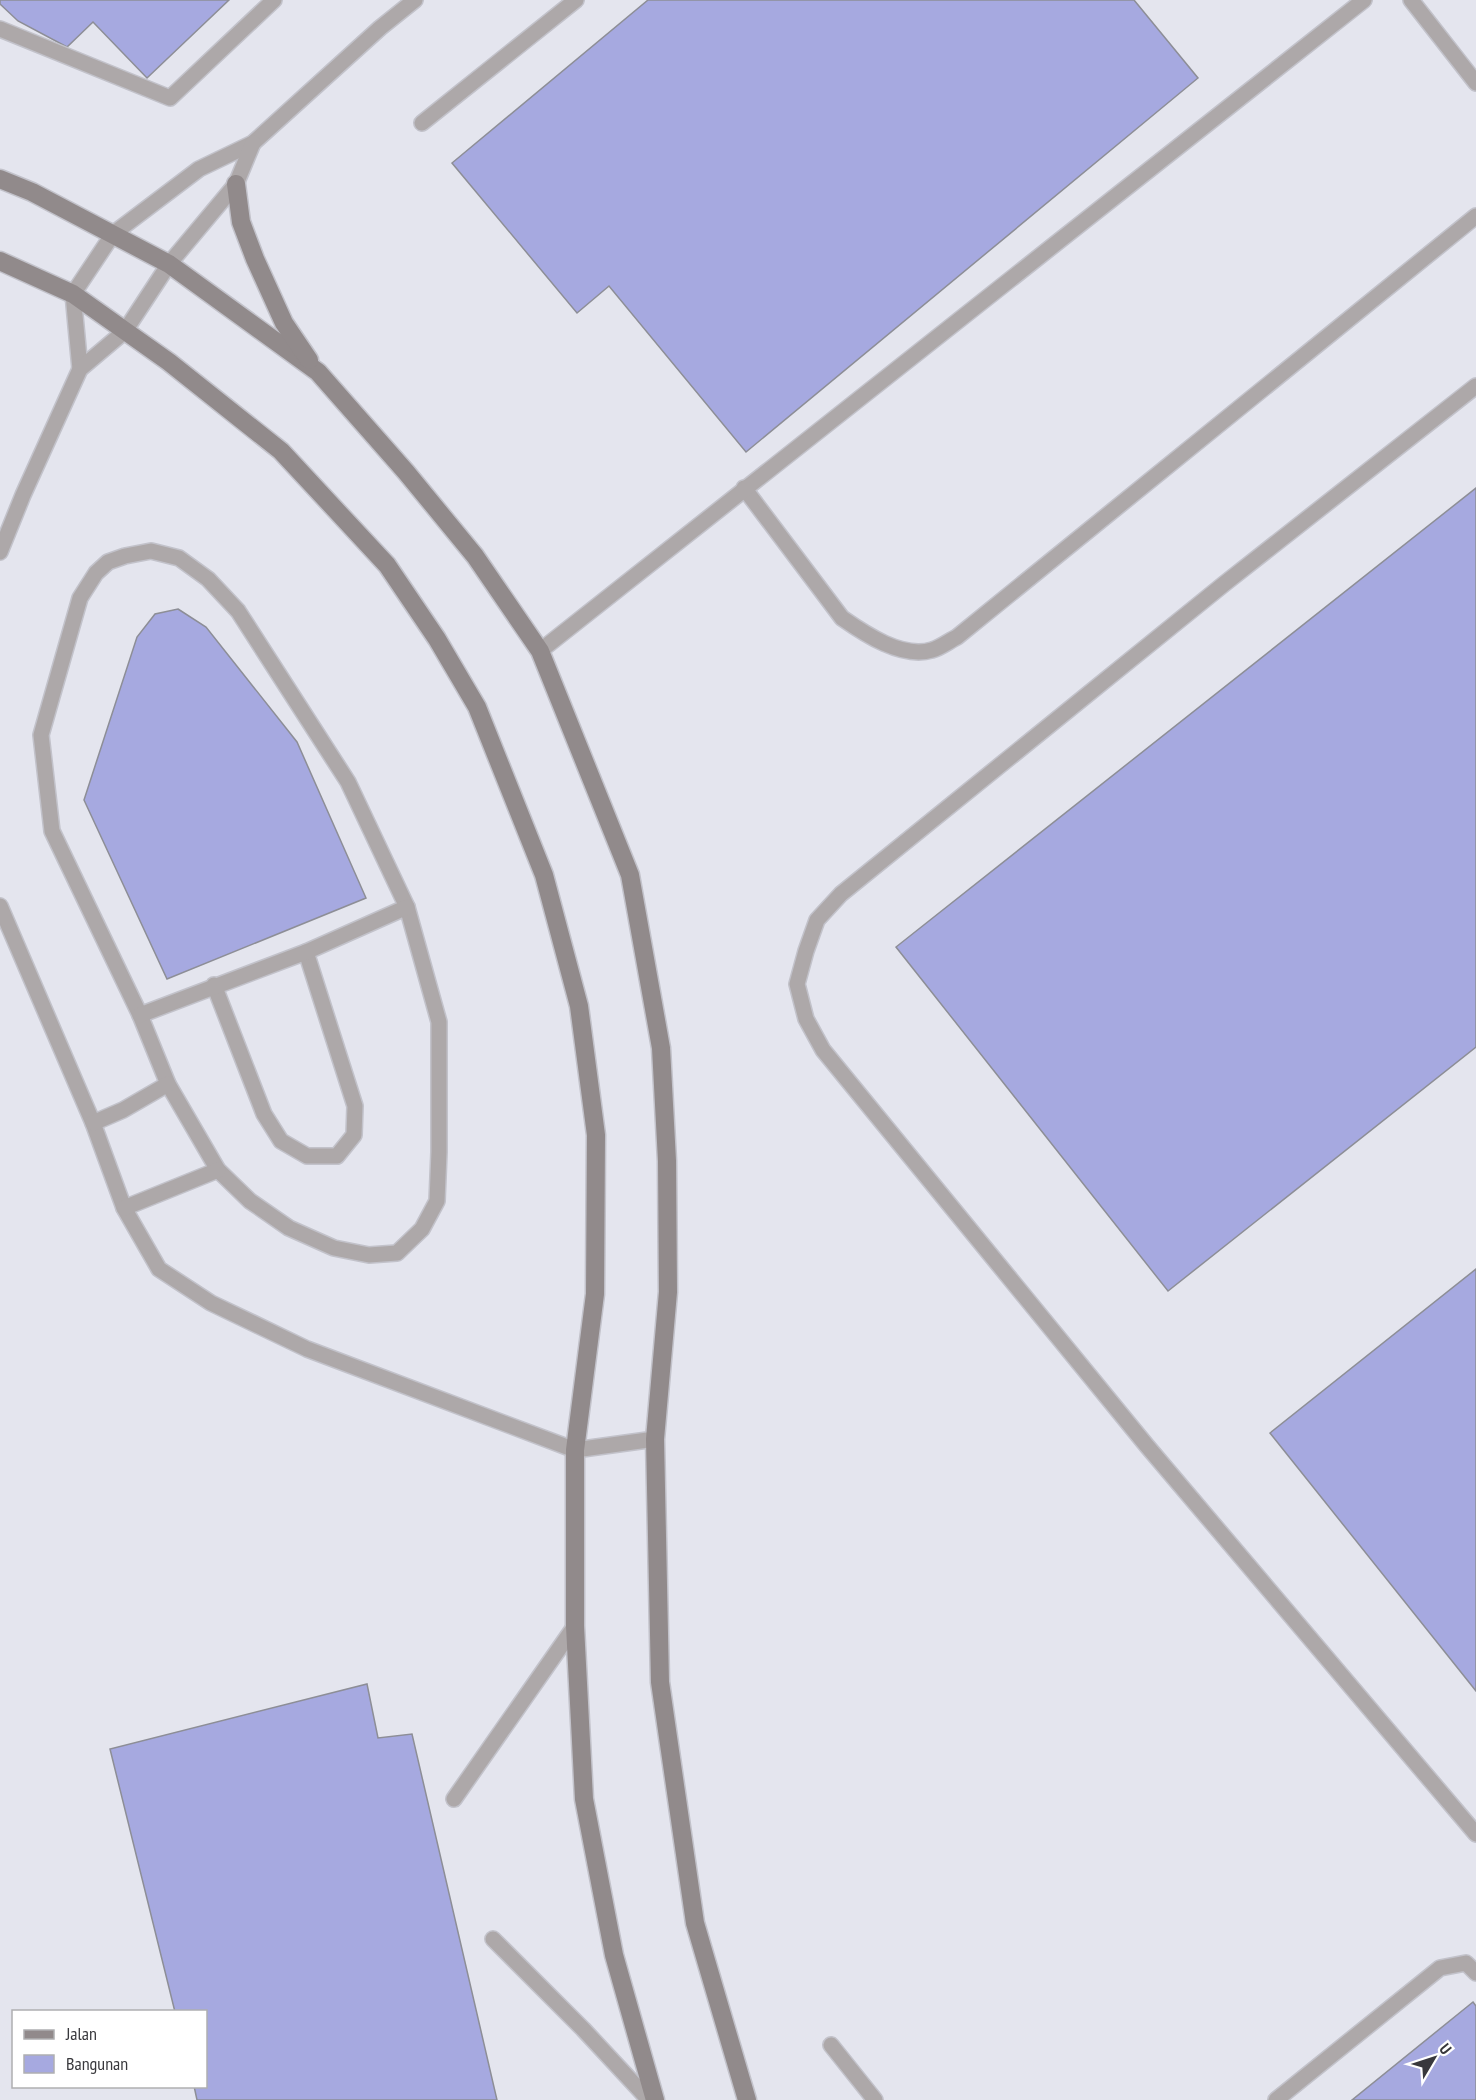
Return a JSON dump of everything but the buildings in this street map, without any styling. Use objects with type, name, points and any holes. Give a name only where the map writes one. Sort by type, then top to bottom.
[{"type":"street","points":[[0,179],[32,192],[169,264],[318,372]]},
{"type":"street","points":[[236,184],[241,222],[284,323],[318,372],[406,472],[475,556],[540,651],[630,875],[661,1048],[667,1161],[668,1292],[655,1438],[660,1683],[695,1923],[747,2100]]},
{"type":"street","points":[[0,261],[73,294],[169,362],[289,460],[387,565],[477,707],[544,875],[579,1006],[597,1135],[595,1293],[575,1450],[575,1626],[584,1799],[614,1955],[655,2100]]},
{"type":"lane","points":[[0,30],[170,98],[274,0]]},
{"type":"lane","points":[[80,369],[73,294],[113,234],[199,169],[253,143],[380,28],[415,0]]},
{"type":"lane","points":[[422,123],[576,0]]},
{"type":"lane","points":[[540,651],[1364,0]]},
{"type":"lane","points":[[1411,0],[1476,83]]},
{"type":"lane","points":[[0,552],[80,369],[125,331],[169,264],[236,184],[253,143]]},
{"type":"lane","points":[[744,488],[842,618],[889,646],[909,651],[932,650],[957,637],[1476,216]]},
{"type":"lane","points":[[1476,386],[1224,584],[841,894],[818,920],[797,984],[806,1019],[823,1050],[1147,1446],[1476,1834]]},
{"type":"lane","points":[[151,551],[179,558],[208,579],[238,610],[348,782],[407,907],[439,1022],[439,1152],[436,1201],[422,1229],[397,1253],[369,1256],[334,1248],[290,1228],[250,1201],[218,1170],[168,1084],[140,1015],[52,831],[41,735],[80,598],[96,573],[108,562],[124,556],[151,551]]},
{"type":"lane","points":[[0,906],[93,1123],[124,1208],[159,1269],[211,1303],[307,1349],[575,1450],[655,1438]]},
{"type":"lane","points":[[140,1015],[306,952],[407,907]]},
{"type":"lane","points":[[214,985],[264,1114],[281,1141],[307,1156],[337,1156],[354,1135],[355,1106],[306,952]]},
{"type":"lane","points":[[93,1123],[123,1110],[168,1084]]},
{"type":"lane","points":[[124,1208],[218,1170]]},
{"type":"lane","points":[[454,1799],[575,1626]]},
{"type":"lane","points":[[493,1939],[583,2029],[649,2100]]},
{"type":"lane","points":[[1276,2100],[1440,1968],[1466,1963],[1476,1973]]},
{"type":"lane","points":[[831,2045],[875,2100]]}]
